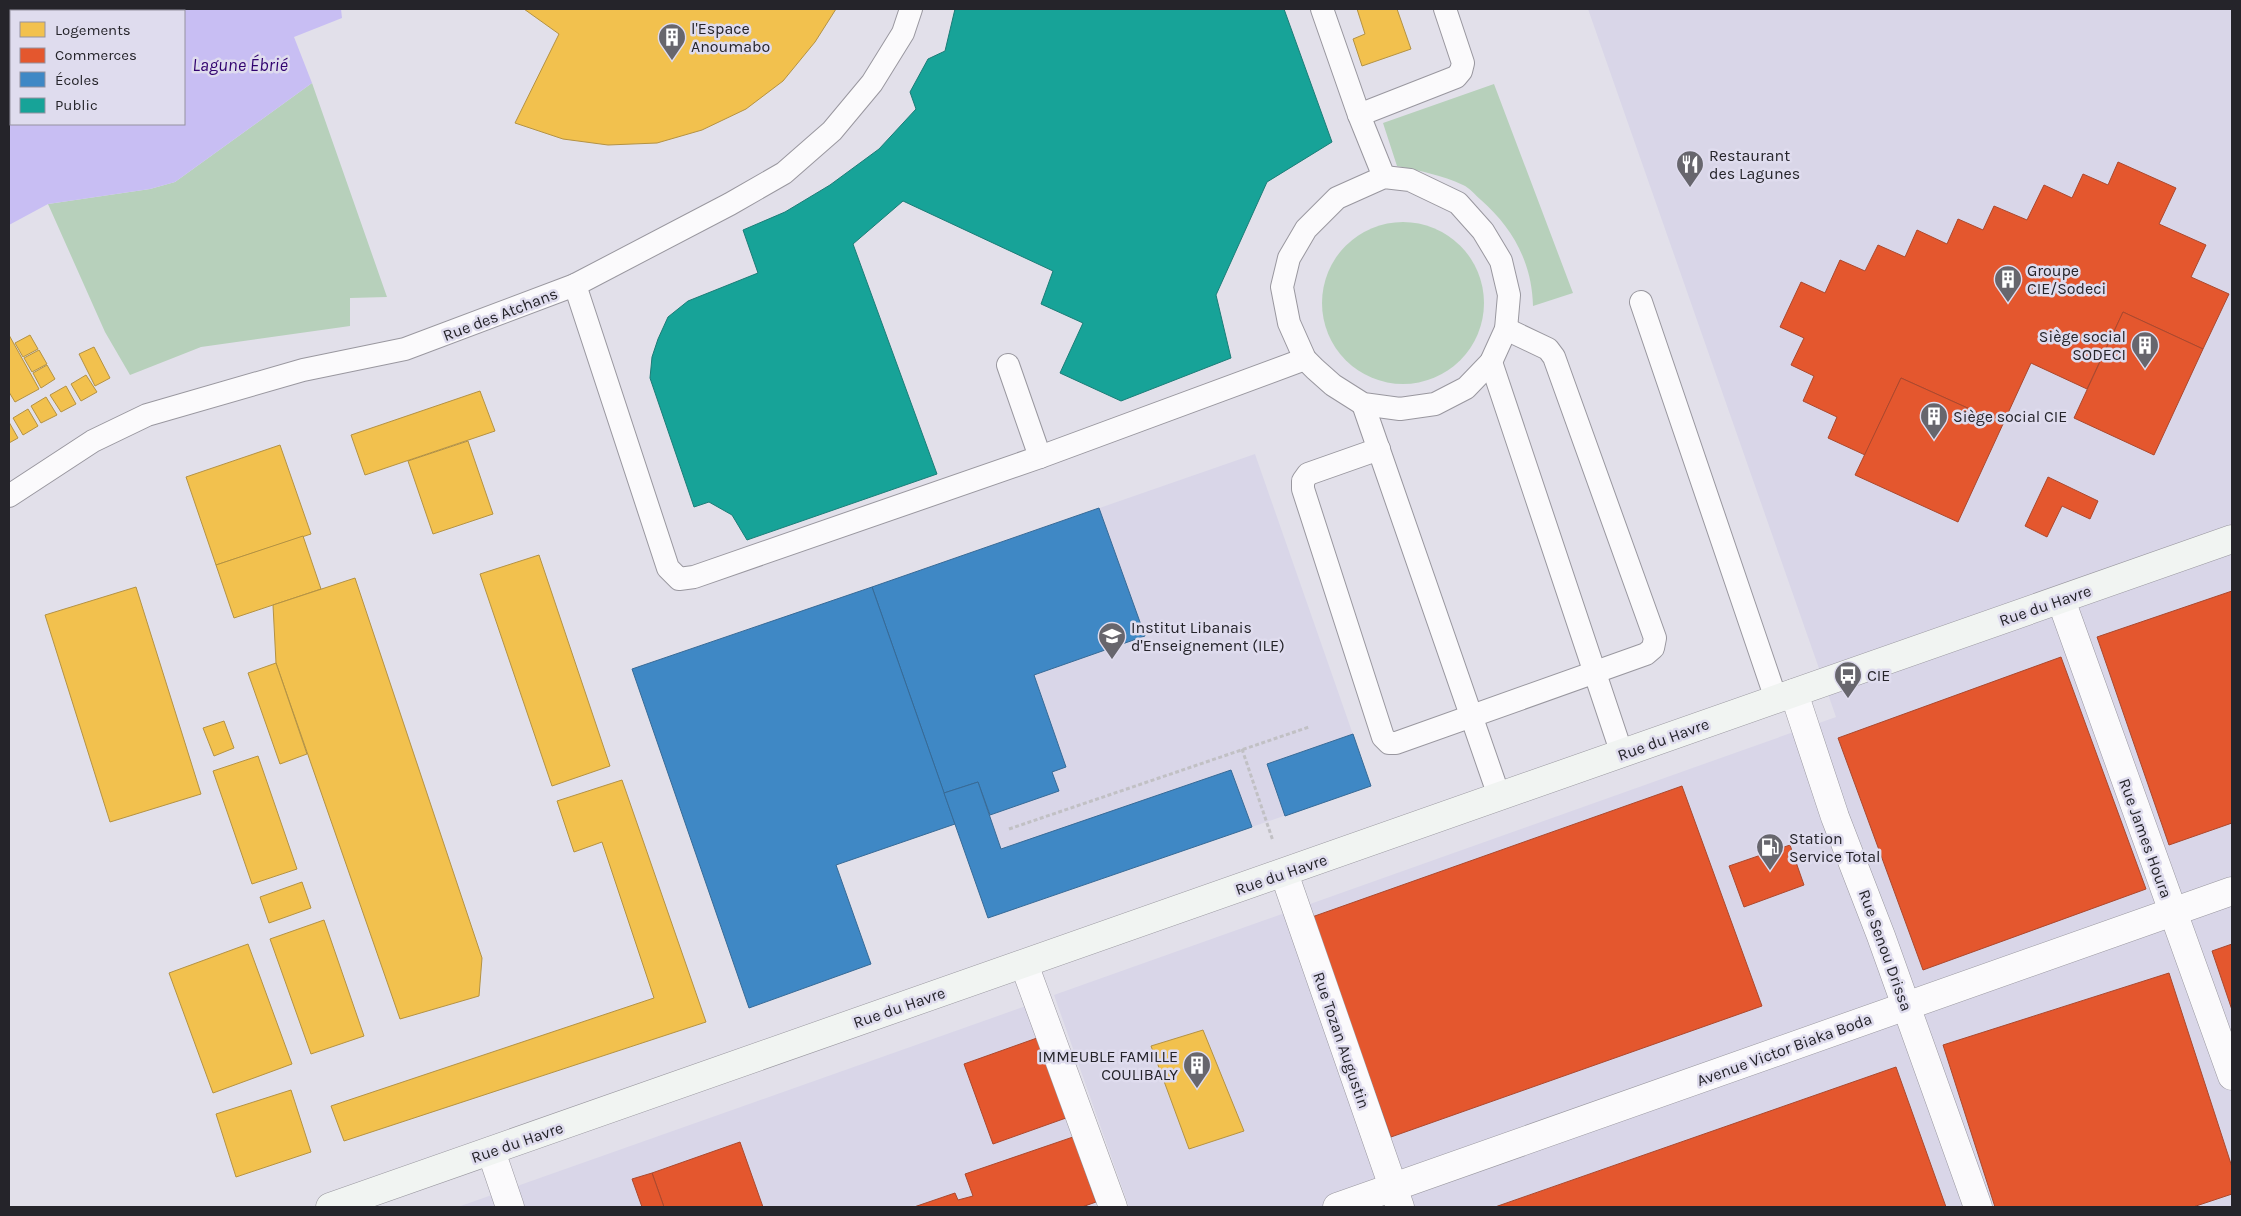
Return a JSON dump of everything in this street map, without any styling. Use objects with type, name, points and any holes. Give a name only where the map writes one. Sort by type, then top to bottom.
[{"type":"main road","name":"Rue du Havre","points":[[330,1207],[2232,539]]},
{"type":"street","name":"Rue James Houra","points":[[2061,600],[2232,1076]]},
{"type":"street","name":"Rue Senou Drissa","points":[[1785,696],[1836,817],[1978,1207]]},
{"type":"street","name":"Rue Tozan Augustin","points":[[1284,873],[1397,1197]]},
{"type":"street","name":"Avenue Victor Biaka Boda","points":[[1337,1207],[1397,1197],[1906,1006],[2232,891]]},
{"type":"street","points":[[1024,964],[1113,1207]]},
{"type":"street","points":[[491,1151],[510,1207]]},
{"type":"lane","name":"Rue des Atchans","points":[[9,496],[94,441],[147,415],[303,370],[405,349],[575,286],[730,204],[784,173],[832,131],[872,83],[903,33],[911,9]]},
{"type":"lane","points":[[1322,9],[1359,115],[1384,177]]},
{"type":"lane","points":[[1359,115],[1456,77],[1461,71],[1463,63],[1445,9]]},
{"type":"lane","points":[[1384,177],[1410,180],[1458,202],[1483,231],[1501,261],[1509,295],[1506,329],[1491,362],[1466,388],[1435,404],[1400,409],[1363,404],[1332,385],[1305,359],[1288,323],[1282,287],[1289,258],[1306,228],[1338,198],[1384,177]]},
{"type":"lane","points":[[575,286],[668,568],[679,579],[694,577],[1040,458],[1305,359]]},
{"type":"lane","points":[[1641,302],[1785,696]]},
{"type":"lane","points":[[1379,449],[1308,474],[1303,481],[1303,489],[1383,737],[1389,743],[1396,743],[1646,654],[1652,648],[1655,638],[1554,357],[1548,349],[1506,329]]},
{"type":"lane","points":[[1491,362],[1622,754]]},
{"type":"lane","points":[[1008,365],[1040,458]]},
{"type":"lane","points":[[1363,404],[1499,796]]},
{"type":"path","points":[[1009,829],[1309,727]]},
{"type":"path","points":[[1242,750],[1284,873]]},
{"type":"shaded area","points":[[1588,9],[2232,9],[2232,1207],[1129,1207],[1054,995],[1836,717]]},
{"type":"shaded area","name":"Institut Libanais d'Enseignement (ILE)","points":[[1255,454],[1371,786],[988,918],[872,587]]},
{"type":"shaded area","points":[[1026,1006],[1097,1207],[458,1207]]},
{"type":"green space","points":[[312,83],[387,297],[350,298],[350,326],[201,347],[130,375],[105,332],[48,204],[150,189],[175,182]]},
{"type":"green space","points":[[1494,84],[1573,293],[1533,306],[1532,290],[1525,261],[1519,247],[1502,222],[1466,186],[1439,176],[1397,166],[1383,123]]},
{"type":"green space","points":[[1403,222],[1434,228],[1460,246],[1478,272],[1484,303],[1478,334],[1460,360],[1434,378],[1403,384],[1372,378],[1346,360],[1328,334],[1322,303],[1328,272],[1346,246],[1372,228]]},
{"type":"water","name":"Lagune Ébrié","points":[[9,9],[341,9],[342,18],[294,37],[312,83],[175,182],[150,189],[48,204],[9,225]]},
{"type":"building: Logements","name":"l'Espace Anoumabo","points":[[524,9],[836,9],[815,42],[783,81],[746,109],[702,130],[657,143],[608,145],[563,139],[515,123],[559,34]]},
{"type":"building: Logements","points":[[1357,9],[1397,9],[1411,49],[1362,66],[1353,39],[1365,34]]},
{"type":"building: Logements","points":[[9,335],[39,389],[15,402],[9,392]]},
{"type":"building: Logements","points":[[30,335],[38,349],[23,357],[15,343]]},
{"type":"building: Logements","points":[[94,347],[110,378],[95,386],[79,354]]},
{"type":"building: Logements","points":[[39,350],[47,364],[32,372],[24,358]]},
{"type":"building: Logements","points":[[47,365],[55,379],[41,388],[33,373]]},
{"type":"building: Logements","points":[[86,375],[97,392],[81,401],[71,384]]},
{"type":"building: Logements","points":[[66,386],[76,404],[61,412],[50,395]]},
{"type":"building: Logements","points":[[480,391],[495,431],[365,475],[351,435]]},
{"type":"building: Logements","points":[[46,397],[57,415],[41,423],[31,406]]},
{"type":"building: Logements","points":[[28,409],[38,426],[23,435],[13,418]]},
{"type":"building: Logements","points":[[9,422],[18,438],[9,443]]},
{"type":"building: Logements","points":[[468,441],[493,514],[433,534],[408,461]]},
{"type":"building: Logements","points":[[280,445],[311,534],[216,565],[186,477]]},
{"type":"building: Logements","points":[[303,536],[321,589],[234,618],[216,565]]},
{"type":"building: Logements","points":[[539,555],[610,766],[552,786],[480,574]]},
{"type":"building: Logements","points":[[355,578],[482,958],[479,996],[400,1019],[276,663],[273,605]]},
{"type":"building: Logements","points":[[136,587],[201,794],[110,822],[45,615]]},
{"type":"building: Logements","points":[[276,663],[307,754],[280,764],[248,673]]},
{"type":"building: Logements","points":[[224,721],[234,748],[214,756],[203,728]]},
{"type":"building: Logements","points":[[258,756],[297,869],[252,884],[213,771]]},
{"type":"building: Logements","points":[[622,780],[706,1022],[344,1141],[331,1106],[654,998],[602,842],[574,852],[557,801]]},
{"type":"building: Logements","points":[[302,882],[311,908],[269,923],[260,897]]},
{"type":"building: Logements","points":[[324,920],[364,1036],[311,1054],[270,939]]},
{"type":"building: Logements","points":[[248,944],[292,1064],[213,1093],[169,973]]},
{"type":"building: Logements","name":"IMMEUBLE FAMILLE COULIBALY","points":[[1203,1030],[1244,1131],[1189,1149],[1151,1046]]},
{"type":"building: Logements","points":[[291,1090],[311,1152],[236,1177],[216,1114]]},
{"type":"building: Commerces","name":"Groupe CIE/Sodeci","points":[[2118,162],[2176,188],[2159,224],[2206,245],[2191,277],[2229,294],[2203,349],[2123,312],[2087,389],[2031,363],[2003,424],[1901,378],[1865,455],[1828,438],[1837,417],[1803,401],[1814,376],[1791,365],[1804,338],[1780,327],[1801,282],[1825,293],[1840,260],[1865,271],[1878,245],[1905,257],[1917,230],[1947,244],[1958,219],[1983,230],[1994,206],[2027,220],[2044,185],[2072,198],[2083,174],[2108,185]]},
{"type":"building: Commerces","name":"Siège social SODECI","points":[[2123,312],[2203,349],[2154,455],[2074,418]]},
{"type":"building: Commerces","name":"Siège social CIE","points":[[1901,378],[2003,424],[1958,522],[1855,475]]},
{"type":"building: Commerces","points":[[2048,477],[2098,501],[2090,519],[2062,506],[2047,537],[2025,526]]},
{"type":"building: Commerces","points":[[2232,591],[2232,823],[2169,845],[2097,637]]},
{"type":"building: Commerces","points":[[2061,657],[2146,889],[1923,970],[1838,738]]},
{"type":"building: Commerces","points":[[1682,786],[1762,1006],[1391,1137],[1312,917]]},
{"type":"building: Commerces","points":[[1790,845],[1804,885],[1744,907],[1729,866]]},
{"type":"building: Commerces","points":[[2232,944],[2232,1010],[2212,951]]},
{"type":"building: Commerces","points":[[2169,973],[2232,1167],[2232,1194],[2193,1207],[1995,1207],[1943,1045]]},
{"type":"building: Commerces","points":[[1037,1038],[1066,1118],[993,1144],[964,1064]]},
{"type":"building: Commerces","points":[[1896,1067],[1946,1207],[1495,1207]]},
{"type":"building: Commerces","points":[[1073,1137],[1096,1202],[1082,1207],[914,1207],[955,1193],[958,1200],[973,1196],[965,1174]]},
{"type":"building: Commerces","points":[[740,1142],[763,1207],[664,1207],[652,1173]]},
{"type":"building: Commerces","points":[[652,1173],[664,1207],[642,1207],[632,1179]]},
{"type":"building: Écoles","points":[[1099,508],[1145,636],[1034,675],[1066,767],[1052,772],[1059,791],[990,815],[978,782],[944,793],[872,587]]},
{"type":"building: Écoles","points":[[872,587],[955,824],[836,865],[871,964],[749,1008],[632,669]]},
{"type":"building: Écoles","points":[[1353,734],[1371,786],[1285,816],[1267,764]]},
{"type":"building: Écoles","points":[[1231,770],[1252,827],[988,918],[944,793],[978,782],[1001,849]]},
{"type":"building: Public","points":[[955,9],[1284,9],[1332,142],[1267,182],[1216,295],[1231,358],[1121,401],[1060,373],[1083,323],[1041,304],[1053,271],[903,201],[853,244],[937,474],[747,540],[732,515],[709,502],[694,507],[650,378],[652,357],[658,339],[668,317],[688,301],[758,273],[743,230],[785,212],[830,185],[879,149],[916,109],[910,92],[928,59],[945,51]]},
{"type":"place","name":"l'Espace Anoumabo","points":[[672,61]]},
{"type":"place","name":"Restaurant des Lagunes","points":[[1690,188]]},
{"type":"place","name":"Groupe CIE/Sodeci","points":[[2008,303]]},
{"type":"place","name":"Siège social SODECI","points":[[2145,369]]},
{"type":"place","name":"Siège social CIE","points":[[1934,440]]},
{"type":"place","name":"Institut Libanais d'Enseignement (ILE)","points":[[1112,660]]},
{"type":"place","name":"CIE","points":[[1848,699]]},
{"type":"place","name":"Station Service Total","points":[[1770,871]]},
{"type":"place","name":"IMMEUBLE FAMILLE COULIBALY","points":[[1197,1089]]}]
